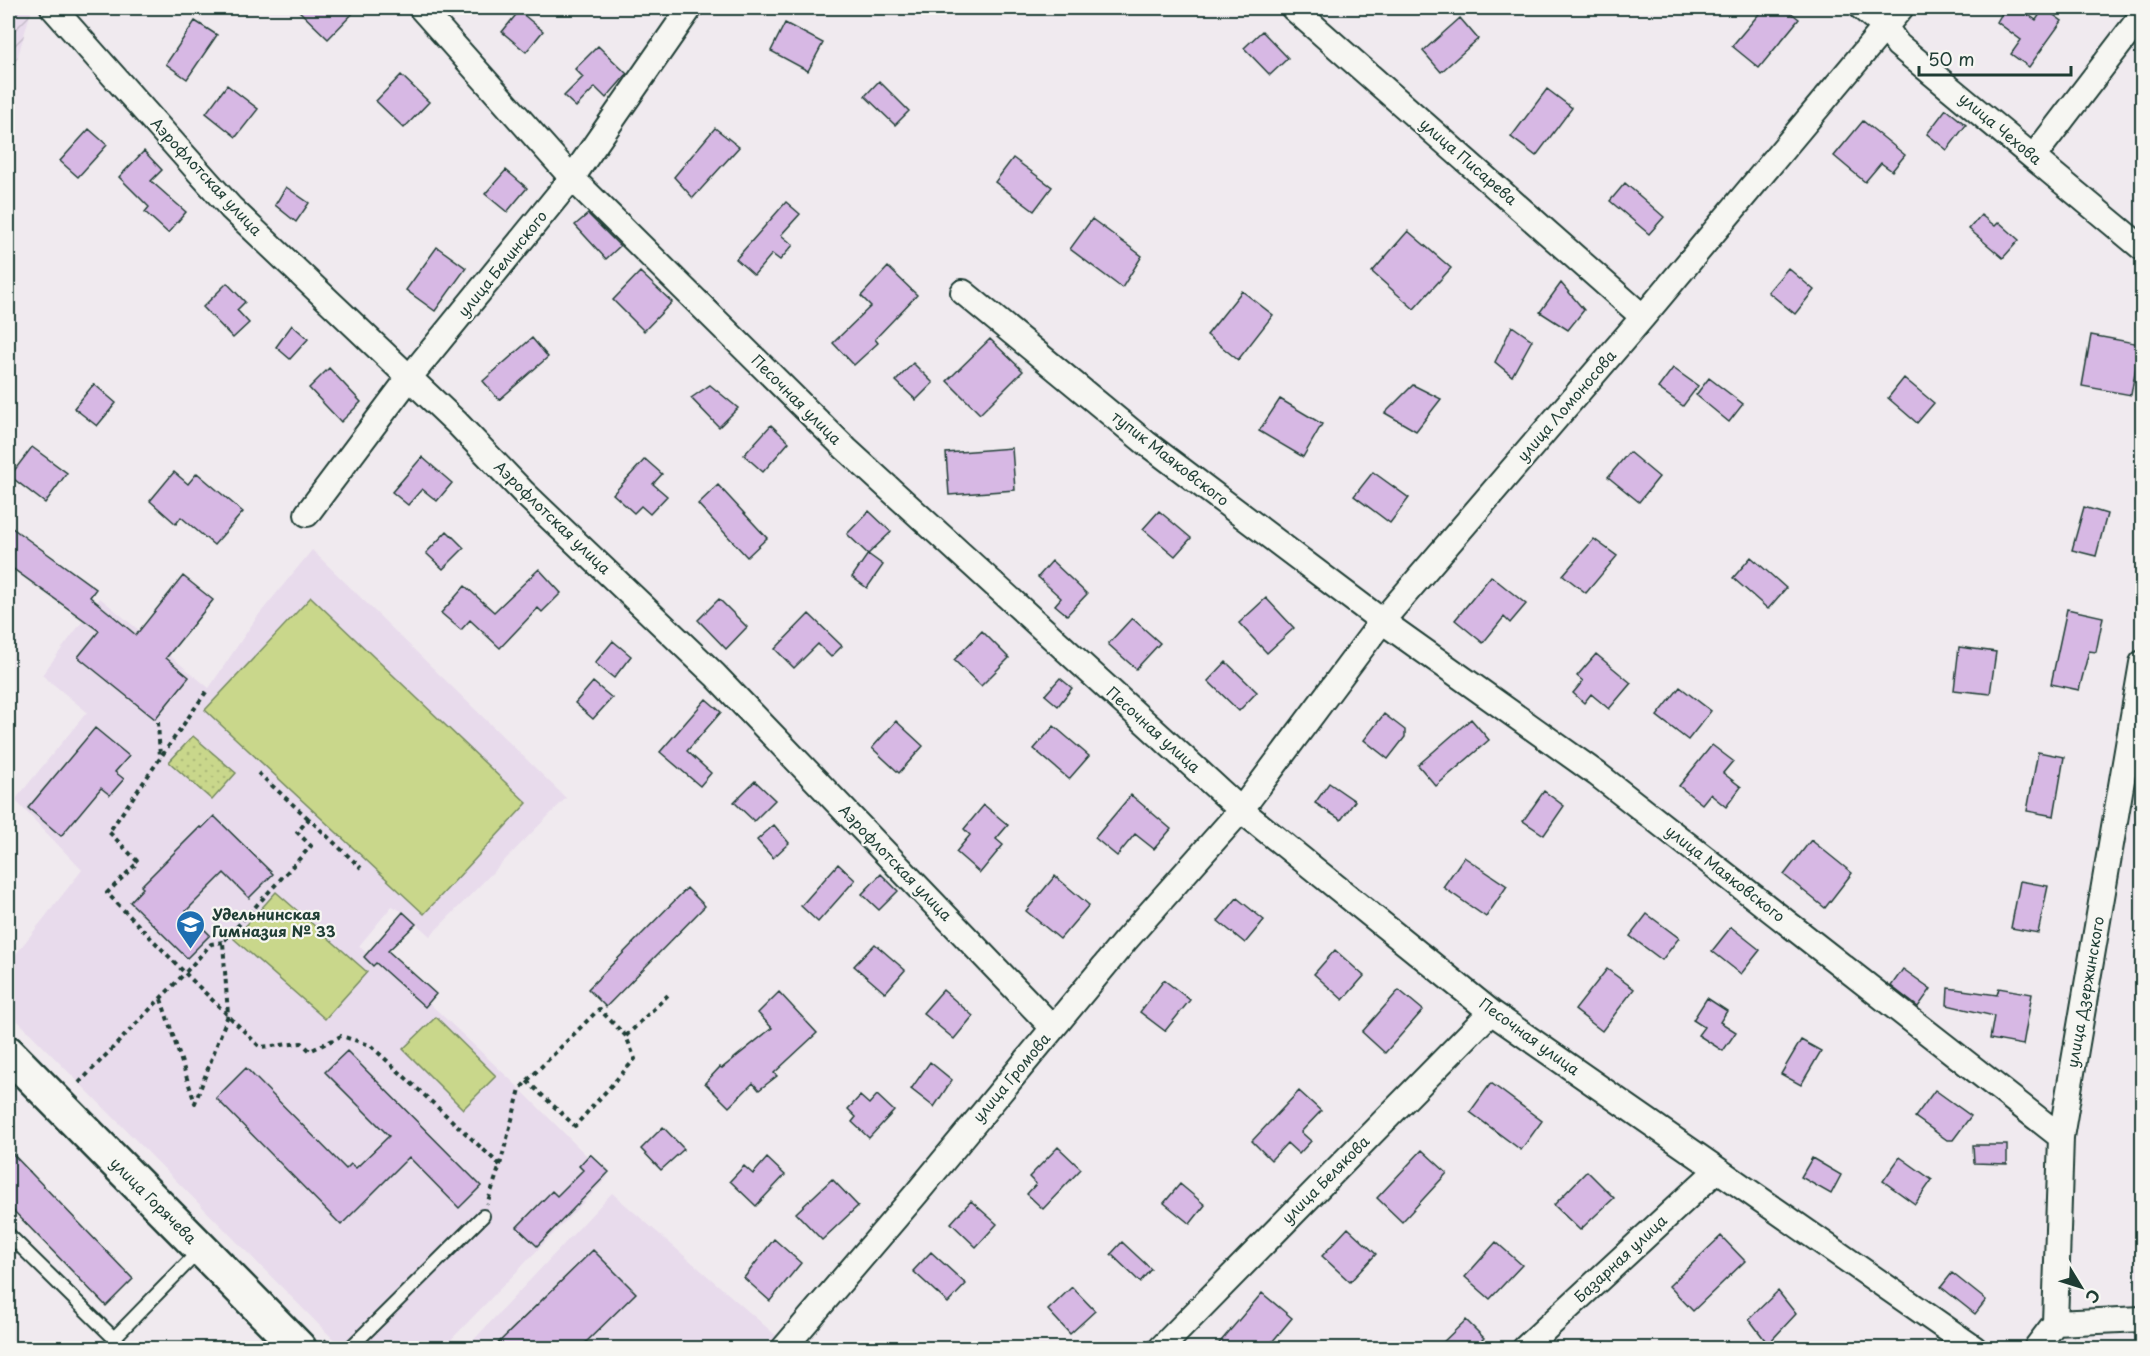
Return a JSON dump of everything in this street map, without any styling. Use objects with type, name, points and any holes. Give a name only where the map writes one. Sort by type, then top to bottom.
[{"type":"main road","name":"улица Горячева","points":[[8,1053],[299,1348]]},
{"type":"street","name":"Аэрофлотская улица","points":[[53,8],[231,208],[457,423],[524,493],[715,675],[1053,1028]]},
{"type":"street","name":"Песочная улица","points":[[421,8],[572,178],[846,449],[1241,810],[1491,1012],[1974,1348]]},
{"type":"street","name":"улица Белинского","points":[[307,514],[409,378],[572,178],[690,8]]},
{"type":"street","name":"улица Писарева","points":[[1293,8],[1643,317]]},
{"type":"street","name":"улица Чехова","points":[[1862,8],[1886,28],[1898,45],[2142,248]]},
{"type":"street","name":"улица Ломоносова","points":[[1241,810],[1382,621],[1643,317],[1901,8]]},
{"type":"street","points":[[2034,156],[2142,15]]},
{"type":"street","name":"тупик Маяковского","points":[[963,292],[1146,443],[1382,621]]},
{"type":"street","name":"улица Маяковского","points":[[1382,621],[1597,774],[2061,1137]]},
{"type":"street","name":"улица Дзержинского","points":[[2055,1323],[2061,1137],[2142,663]]},
{"type":"street","name":"улица Громова","points":[[784,1348],[1125,942],[1241,810]]},
{"type":"street","name":"улица Белякова","points":[[1161,1348],[1491,1012]]},
{"type":"street","name":"Базарная улица","points":[[1525,1348],[1717,1170]]},
{"type":"street","points":[[2036,1348],[2055,1323],[2142,1318]]},
{"type":"lane","points":[[350,1348],[483,1216]]},
{"type":"lane","points":[[8,1233],[124,1348]]},
{"type":"lane","points":[[114,1338],[201,1249]]},
{"type":"path","points":[[206,692],[109,832],[138,862],[107,892],[260,1047],[302,1043],[310,1051],[341,1036],[370,1045],[500,1164]]},
{"type":"path","points":[[158,722],[160,759]]},
{"type":"path","points":[[258,773],[361,868]]},
{"type":"path","points":[[79,1083],[211,944],[223,942],[311,846],[297,832],[309,819]]},
{"type":"path","points":[[161,999],[195,1103],[228,1015],[223,942]]},
{"type":"path","points":[[626,1036],[669,994]]},
{"type":"path","points":[[483,1216],[520,1089],[527,1081],[599,1009],[626,1036],[635,1059],[575,1126],[527,1081]]},
{"type":"shaded area","points":[[8,8],[32,8],[8,90]]},
{"type":"shaded area","name":"Удельнинская Гимназия № 33","points":[[312,550],[566,798],[430,936],[403,912],[392,906],[359,946],[425,1007],[428,1002],[512,1081],[608,1177],[443,1348],[342,1348],[8,1011],[8,964],[82,870],[15,800],[87,712],[42,675],[100,598],[209,688],[257,617]]},
{"type":"shaded area","points":[[612,1193],[779,1338],[769,1348],[466,1348]]},
{"type":"green space","points":[[311,597],[527,803],[424,914],[205,710]]},
{"type":"green space","points":[[193,736],[236,773],[212,800],[169,762]]},
{"type":"green space","points":[[276,892],[367,972],[325,1019],[234,939]]},
{"type":"green space","points":[[436,1017],[496,1076],[463,1109],[403,1049]]},
{"type":"building","points":[[296,8],[358,8],[328,39]]},
{"type":"building","points":[[1764,8],[1785,8],[1799,19],[1759,68],[1732,46]]},
{"type":"building","points":[[2005,8],[2018,8],[2036,20],[2044,8],[2062,21],[2029,67],[2011,54],[2021,40],[1997,22]]},
{"type":"building","points":[[519,11],[543,31],[526,52],[502,32]]},
{"type":"building","points":[[1460,18],[1478,39],[1441,72],[1423,51]]},
{"type":"building","points":[[195,21],[217,35],[187,79],[166,64]]},
{"type":"building","points":[[785,23],[823,43],[808,71],[771,51]]},
{"type":"building","points":[[1262,31],[1288,58],[1270,75],[1244,48]]},
{"type":"building","points":[[598,46],[627,74],[606,98],[595,87],[576,107],[564,96],[583,77],[575,69]]},
{"type":"building","points":[[401,75],[429,102],[404,128],[376,101]]},
{"type":"building","points":[[879,81],[909,111],[895,125],[865,96]]},
{"type":"building","points":[[227,85],[258,109],[236,137],[206,113]]},
{"type":"building","points":[[1547,89],[1572,108],[1536,156],[1511,137]]},
{"type":"building","points":[[1946,109],[1966,125],[1947,150],[1927,134]]},
{"type":"building","points":[[1863,121],[1905,155],[1892,171],[1881,163],[1865,182],[1834,156]]},
{"type":"building","points":[[715,128],[739,147],[693,198],[674,177]]},
{"type":"building","points":[[89,129],[107,145],[78,177],[60,161]]},
{"type":"building","points":[[144,151],[162,170],[151,181],[186,212],[168,233],[145,212],[149,207],[119,177]]},
{"type":"building","points":[[1013,158],[1052,187],[1034,211],[995,182]]},
{"type":"building","points":[[506,170],[527,188],[507,212],[485,194]]},
{"type":"building","points":[[1625,183],[1664,217],[1649,234],[1610,201]]},
{"type":"building","points":[[286,187],[309,203],[296,222],[275,205]]},
{"type":"building","points":[[786,202],[800,214],[781,235],[793,245],[780,260],[772,254],[754,275],[736,259]]},
{"type":"building","points":[[588,214],[620,246],[606,259],[575,225]]},
{"type":"building","points":[[1981,215],[1995,226],[1999,222],[2019,240],[2003,258],[1969,229]]},
{"type":"building","points":[[1092,219],[1142,256],[1122,288],[1070,249]]},
{"type":"building","points":[[1408,231],[1451,268],[1414,309],[1372,272]]},
{"type":"building","points":[[437,247],[466,268],[435,311],[406,290]]},
{"type":"building","points":[[888,267],[917,295],[875,339],[878,343],[854,365],[833,343],[871,306],[861,296]]},
{"type":"building","points":[[1788,268],[1814,290],[1795,314],[1768,292]]},
{"type":"building","points":[[640,272],[672,302],[644,331],[613,300]]},
{"type":"building","points":[[227,283],[245,302],[237,310],[249,323],[233,338],[203,307]]},
{"type":"building","points":[[1561,283],[1584,310],[1568,330],[1540,312]]},
{"type":"building","points":[[1242,291],[1273,315],[1238,360],[1207,335]]},
{"type":"building","points":[[292,325],[308,339],[290,359],[276,347]]},
{"type":"building","points":[[1512,326],[1532,340],[1512,376],[1495,362]]},
{"type":"building","points":[[2091,335],[2140,344],[2131,395],[2082,386]]},
{"type":"building","points":[[532,338],[548,357],[499,400],[483,381]]},
{"type":"building","points":[[990,339],[1023,371],[980,414],[947,381]]},
{"type":"building","points":[[913,363],[933,383],[916,400],[896,381]]},
{"type":"building","points":[[329,368],[361,402],[341,422],[309,388]]},
{"type":"building","points":[[1673,368],[1698,386],[1683,406],[1658,388]]},
{"type":"building","points":[[1709,378],[1743,404],[1729,422],[1696,395]]},
{"type":"building","points":[[1904,378],[1934,403],[1917,423],[1888,398]]},
{"type":"building","points":[[94,384],[116,403],[97,426],[74,408]]},
{"type":"building","points":[[710,385],[738,408],[719,427],[691,398]]},
{"type":"building","points":[[1413,385],[1441,399],[1416,431],[1385,413]]},
{"type":"building","points":[[1280,399],[1322,424],[1303,457],[1259,431]]},
{"type":"building","points":[[771,425],[789,442],[763,472],[744,455]]},
{"type":"building","points":[[32,447],[67,473],[45,503],[10,476]]},
{"type":"building","points":[[1012,448],[1015,490],[949,495],[946,453]]},
{"type":"building","points":[[1629,452],[1659,477],[1639,502],[1608,477]]},
{"type":"building","points":[[422,457],[452,483],[437,501],[422,489],[408,505],[392,492]]},
{"type":"building","points":[[645,459],[662,474],[653,484],[667,496],[650,514],[641,506],[634,513],[613,494]]},
{"type":"building","points":[[174,472],[188,484],[197,473],[243,512],[214,545],[181,517],[176,524],[150,501]]},
{"type":"building","points":[[1373,472],[1409,498],[1390,523],[1354,496]]},
{"type":"building","points":[[718,485],[767,538],[747,557],[698,504]]},
{"type":"building","points":[[2084,507],[2107,514],[2096,556],[2072,550]]},
{"type":"building","points":[[869,511],[891,532],[868,554],[847,534]]},
{"type":"building","points":[[1159,511],[1191,538],[1175,556],[1143,529]]},
{"type":"building","points":[[8,525],[96,589],[90,597],[136,635],[183,576],[213,600],[166,658],[189,677],[155,719],[78,657],[99,631],[8,565]]},
{"type":"building","points":[[447,531],[464,548],[443,569],[426,553]]},
{"type":"building","points":[[1594,539],[1617,556],[1586,593],[1563,575]]},
{"type":"building","points":[[868,554],[883,565],[867,588],[852,577]]},
{"type":"building","points":[[1751,557],[1786,588],[1768,609],[1733,578]]},
{"type":"building","points":[[1052,561],[1087,594],[1067,615],[1055,605],[1061,598],[1038,577]]},
{"type":"building","points":[[539,569],[561,593],[542,612],[538,608],[500,648],[470,620],[461,630],[441,613],[465,586],[494,612]]},
{"type":"building","points":[[1491,576],[1526,604],[1510,623],[1504,617],[1483,643],[1455,620]]},
{"type":"building","points":[[1266,598],[1294,628],[1267,653],[1239,623]]},
{"type":"building","points":[[719,599],[747,627],[726,649],[698,620]]},
{"type":"building","points":[[2067,609],[2103,617],[2096,652],[2089,651],[2079,690],[2051,684]]},
{"type":"building","points":[[809,614],[842,646],[831,657],[818,644],[794,668],[775,649]]},
{"type":"building","points":[[1132,618],[1160,643],[1136,669],[1108,644]]},
{"type":"building","points":[[982,631],[1009,658],[981,686],[954,660]]},
{"type":"building","points":[[613,641],[631,656],[614,678],[595,663]]},
{"type":"building","points":[[1959,647],[1996,652],[1990,694],[1954,690]]},
{"type":"building","points":[[1596,654],[1631,683],[1609,709],[1591,694],[1584,703],[1573,693],[1583,681],[1577,676]]},
{"type":"building","points":[[1226,662],[1257,692],[1239,711],[1208,681]]},
{"type":"building","points":[[1060,678],[1072,688],[1058,706],[1045,695]]},
{"type":"building","points":[[593,682],[612,698],[593,719],[575,703]]},
{"type":"building","points":[[1680,687],[1711,711],[1688,740],[1657,716]]},
{"type":"building","points":[[706,699],[721,712],[687,751],[711,773],[700,786],[660,752]]},
{"type":"building","points":[[1384,714],[1405,730],[1405,737],[1388,759],[1364,740]]},
{"type":"building","points":[[1471,719],[1489,740],[1436,786],[1418,765]]},
{"type":"building","points":[[896,721],[923,746],[899,773],[872,748]]},
{"type":"building","points":[[1054,726],[1089,756],[1069,779],[1034,749]]},
{"type":"building","points":[[95,728],[129,756],[115,772],[124,779],[110,795],[101,788],[61,836],[28,808]]},
{"type":"building","points":[[1712,745],[1733,761],[1723,773],[1741,787],[1726,807],[1710,794],[1702,804],[1679,786]]},
{"type":"building","points":[[2038,752],[2064,757],[2054,816],[2027,811]]},
{"type":"building","points":[[755,781],[775,800],[754,821],[734,802]]},
{"type":"building","points":[[1329,783],[1355,801],[1341,820],[1315,803]]},
{"type":"building","points":[[1544,791],[1564,806],[1544,835],[1523,821]]},
{"type":"building","points":[[1131,795],[1171,829],[1154,849],[1135,834],[1117,856],[1095,838]]},
{"type":"building","points":[[984,805],[1008,825],[996,839],[1003,845],[980,873],[956,852],[970,835],[964,829]]},
{"type":"building","points":[[214,816],[273,874],[249,898],[224,873],[186,911],[210,935],[187,958],[130,902],[143,888],[141,886]]},
{"type":"building","points":[[774,825],[789,843],[773,858],[757,840]]},
{"type":"building","points":[[1811,840],[1852,873],[1825,908],[1784,875]]},
{"type":"building","points":[[1464,857],[1507,886],[1486,917],[1443,887]]},
{"type":"building","points":[[838,864],[855,880],[818,922],[801,906]]},
{"type":"building","points":[[881,874],[898,891],[879,910],[862,894]]},
{"type":"building","points":[[1055,876],[1089,905],[1060,939],[1026,911]]},
{"type":"building","points":[[2020,881],[2048,886],[2038,933],[2011,928]]},
{"type":"building","points":[[687,888],[705,906],[606,1007],[588,989]]},
{"type":"building","points":[[1237,898],[1264,920],[1245,943],[1218,921]]},
{"type":"building","points":[[403,912],[416,924],[388,951],[436,994],[425,1007],[376,963],[373,966],[364,957]]},
{"type":"building","points":[[1647,914],[1679,938],[1662,960],[1630,936]]},
{"type":"building","points":[[1731,927],[1760,950],[1741,974],[1712,951]]},
{"type":"building","points":[[875,944],[905,970],[885,993],[854,966]]},
{"type":"building","points":[[1335,950],[1364,976],[1343,1000],[1314,974]]},
{"type":"building","points":[[1607,969],[1634,989],[1602,1031],[1575,1010]]},
{"type":"building","points":[[1903,969],[1931,989],[1918,1007],[1891,986]]},
{"type":"building","points":[[1164,980],[1190,1000],[1165,1031],[1140,1012]]},
{"type":"building","points":[[1948,988],[1997,995],[1999,988],[2032,994],[2023,1045],[1990,1039],[1994,1016],[1947,1005]]},
{"type":"building","points":[[943,990],[973,1016],[954,1039],[923,1013]]},
{"type":"building","points":[[1399,990],[1423,1010],[1385,1053],[1362,1032]]},
{"type":"building","points":[[779,992],[817,1033],[774,1073],[777,1076],[759,1090],[753,1083],[729,1107],[705,1083],[720,1067],[722,1068],[772,1028],[758,1013]]},
{"type":"building","points":[[1707,998],[1727,1011],[1720,1022],[1736,1032],[1723,1051],[1698,1035],[1704,1027],[1693,1020]]},
{"type":"building","points":[[1801,1040],[1821,1051],[1801,1085],[1781,1074]]},
{"type":"building","points":[[347,1051],[481,1186],[459,1208],[409,1157],[341,1225],[216,1098],[246,1068],[346,1169],[351,1164],[356,1168],[389,1136],[325,1072]]},
{"type":"building","points":[[930,1062],[952,1080],[934,1107],[911,1089]]},
{"type":"building","points":[[1491,1083],[1542,1121],[1521,1150],[1470,1112]]},
{"type":"building","points":[[1935,1090],[1971,1116],[1953,1140],[1947,1140],[1915,1117]]},
{"type":"building","points":[[1299,1091],[1321,1111],[1301,1132],[1311,1141],[1299,1154],[1287,1143],[1271,1160],[1252,1141]]},
{"type":"building","points":[[877,1095],[894,1111],[869,1138],[852,1122],[856,1117],[848,1109],[860,1096],[869,1104]]},
{"type":"building","points":[[663,1127],[684,1149],[661,1170],[641,1149]]},
{"type":"building","points":[[1973,1145],[2007,1145],[2007,1164],[1974,1163]]},
{"type":"building","points":[[1058,1147],[1081,1169],[1043,1209],[1027,1194],[1036,1184],[1029,1177]]},
{"type":"building","points":[[8,1149],[133,1279],[106,1306],[8,1205]]},
{"type":"building","points":[[1422,1150],[1447,1173],[1402,1222],[1377,1198]]},
{"type":"building","points":[[590,1154],[609,1172],[537,1246],[517,1227],[552,1191],[557,1196],[583,1170],[579,1166]]},
{"type":"building","points":[[1900,1157],[1932,1180],[1915,1204],[1883,1181]]},
{"type":"building","points":[[767,1158],[785,1175],[756,1206],[730,1181],[744,1166],[753,1174]]},
{"type":"building","points":[[1812,1158],[1841,1175],[1831,1194],[1801,1177]]},
{"type":"building","points":[[1587,1171],[1614,1198],[1580,1230],[1554,1205]]},
{"type":"building","points":[[832,1179],[858,1206],[822,1240],[796,1213]]},
{"type":"building","points":[[1180,1184],[1205,1205],[1190,1224],[1164,1203]]},
{"type":"building","points":[[971,1201],[997,1224],[976,1247],[951,1223]]},
{"type":"building","points":[[1348,1228],[1376,1254],[1350,1282],[1322,1256]]},
{"type":"building","points":[[1721,1236],[1745,1261],[1693,1311],[1669,1286]]},
{"type":"building","points":[[774,1239],[801,1263],[770,1301],[744,1278]]},
{"type":"building","points":[[1122,1242],[1151,1269],[1140,1282],[1111,1254]]},
{"type":"building","points":[[1496,1242],[1522,1265],[1490,1299],[1465,1277]]},
{"type":"building","points":[[593,1250],[636,1293],[580,1348],[493,1348]]},
{"type":"building","points":[[931,1252],[966,1284],[948,1303],[913,1271]]},
{"type":"building","points":[[1952,1273],[1986,1300],[1975,1314],[1941,1287]]},
{"type":"building","points":[[1072,1287],[1095,1311],[1070,1334],[1048,1310]]},
{"type":"building","points":[[1778,1291],[1796,1314],[1768,1344],[1749,1319]]},
{"type":"building","points":[[1262,1293],[1292,1318],[1267,1348],[1215,1348]]},
{"type":"building","points":[[1466,1320],[1484,1338],[1474,1348],[1437,1348]]},
{"type":"place","name":"Удельнинская Гимназия № 33","points":[[191,950]]}]
